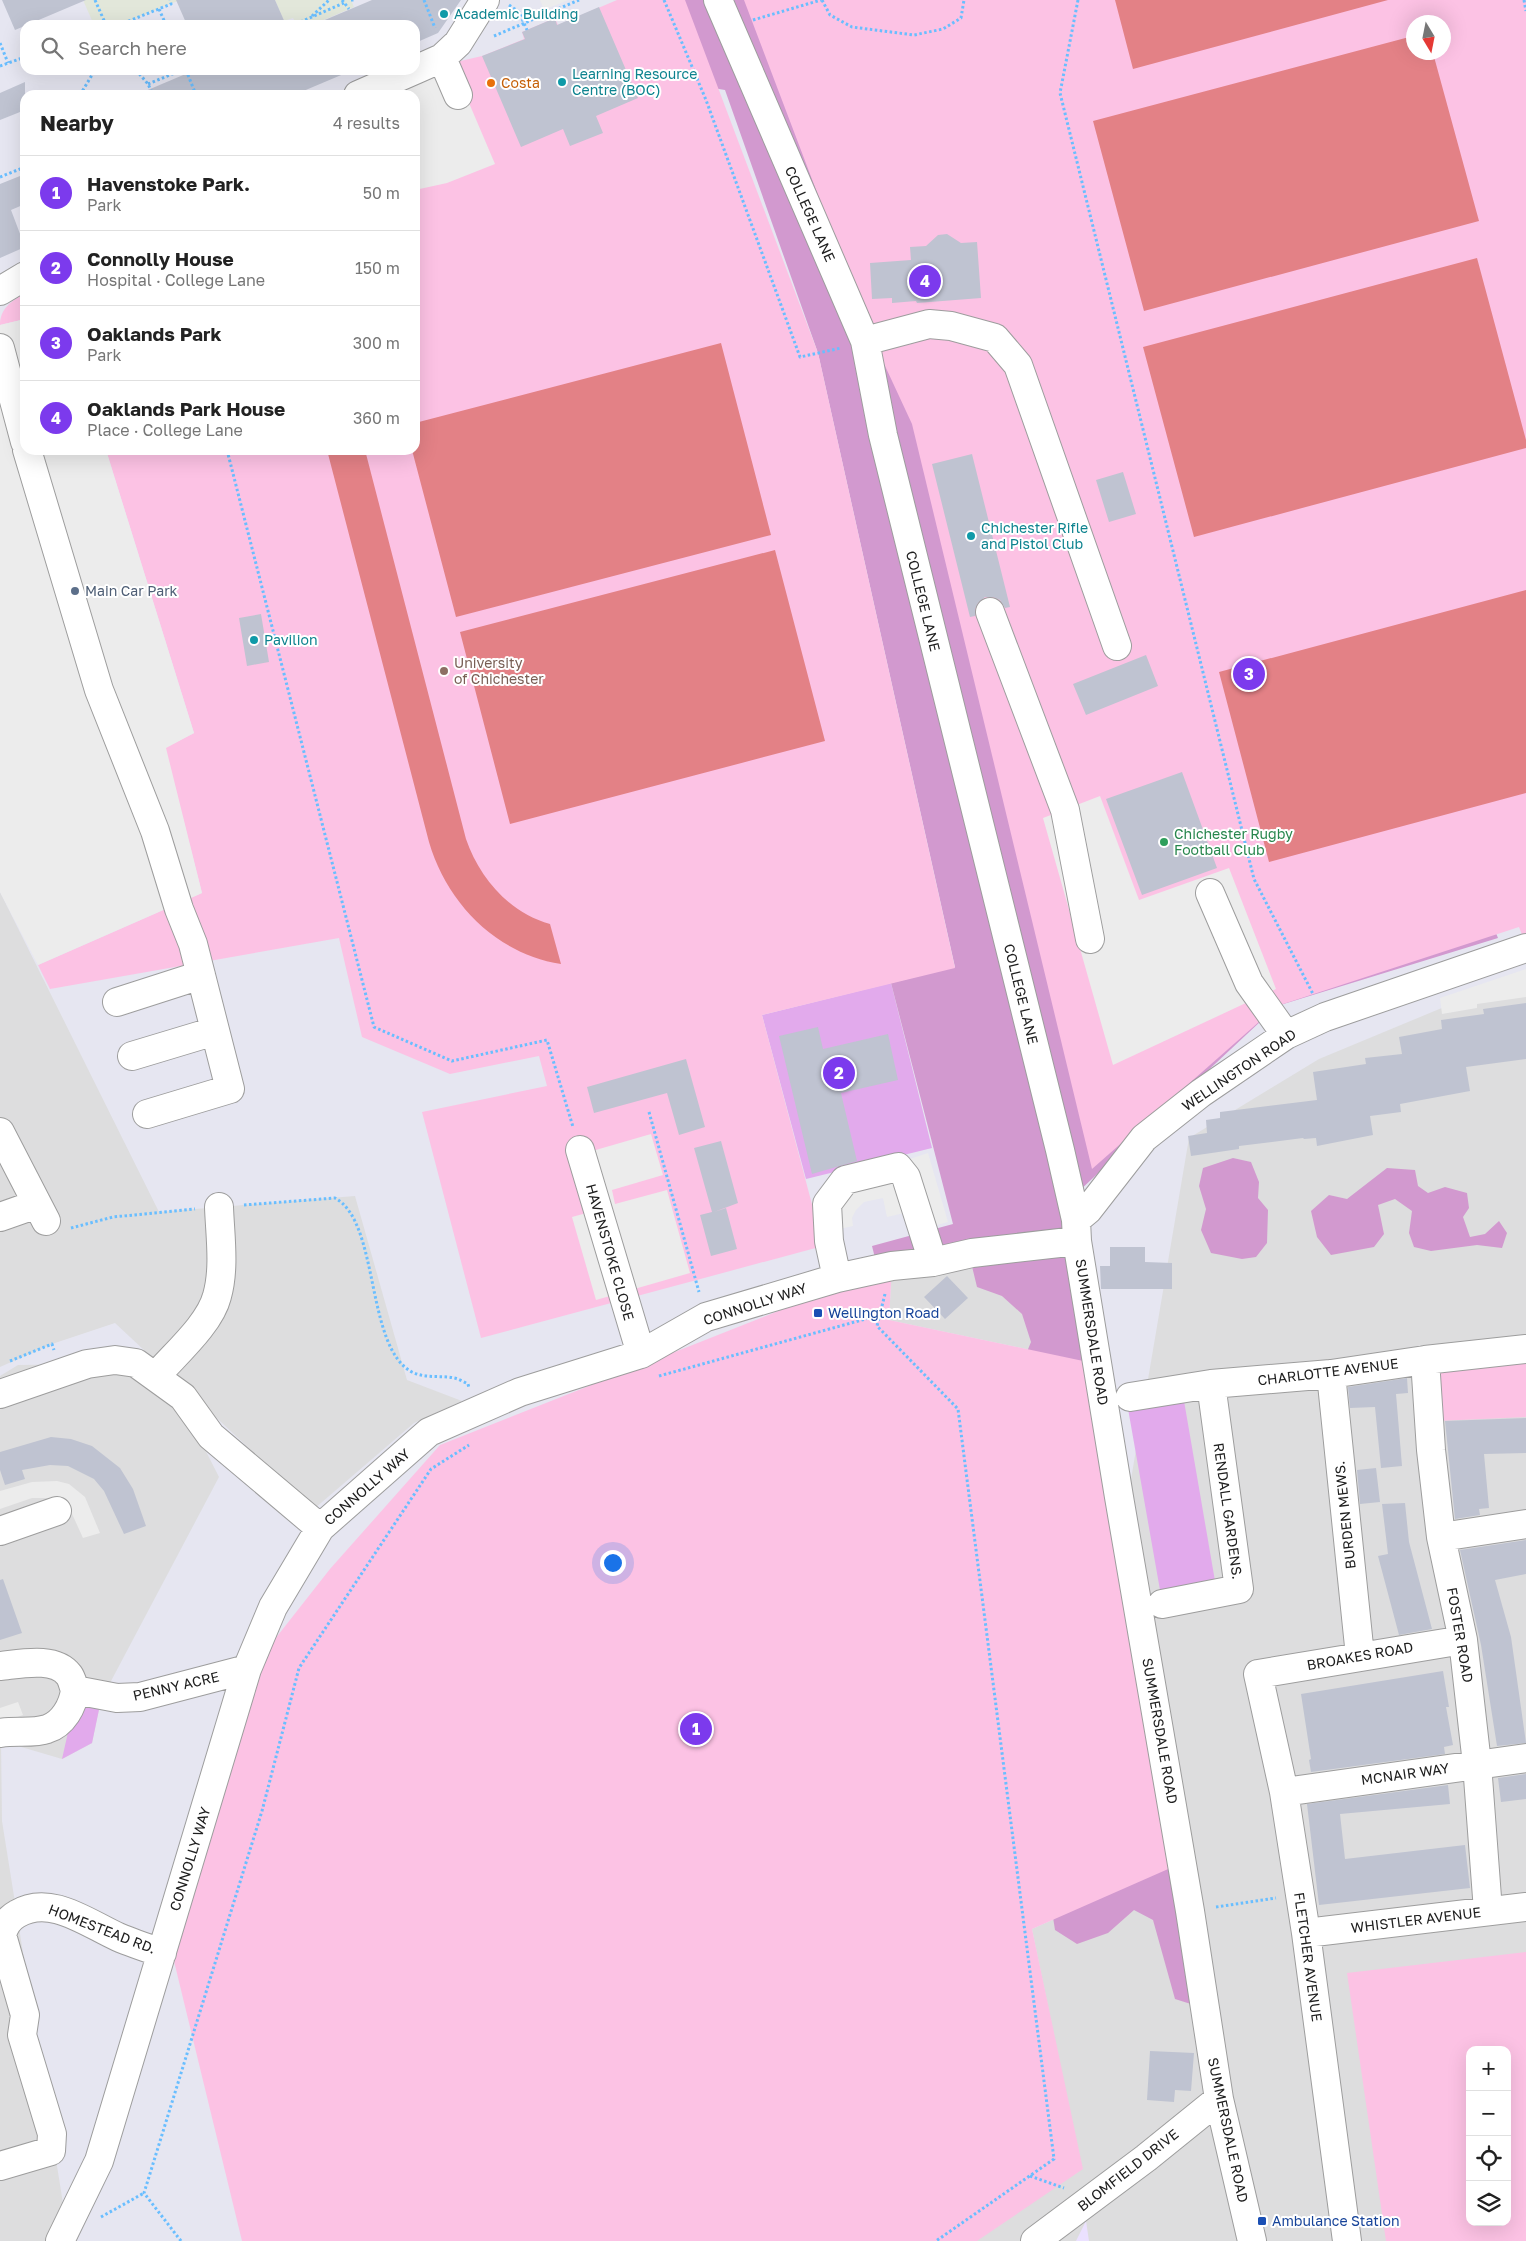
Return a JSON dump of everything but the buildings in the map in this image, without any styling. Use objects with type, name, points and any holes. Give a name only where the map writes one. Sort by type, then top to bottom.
[{"type":"street","name":"COLLEGE LANE","points":[[718,0],[866,341],[883,435],[1076,1230]]},
{"type":"street","points":[[420,65],[440,46],[458,44],[496,2]]},
{"type":"street","points":[[440,46],[458,96]]},
{"type":"street","points":[[369,90],[404,75]]},
{"type":"street","points":[[0,291],[20,279]]},
{"type":"street","points":[[866,341],[929,324],[951,326],[995,338],[1018,365],[1117,646]]},
{"type":"street","points":[[0,348],[20,423]]},
{"type":"street","points":[[28,455],[98,690],[155,831],[179,909],[193,944],[230,1089],[147,1114]]},
{"type":"street","points":[[990,612],[1065,810],[1090,940]]},
{"type":"street","points":[[1210,893],[1249,983],[1286,1036]]},
{"type":"street","name":"WELLINGTON ROAD","points":[[1076,1230],[1088,1210],[1144,1138],[1201,1093],[1286,1036],[1325,1017],[1526,948]]},
{"type":"street","points":[[117,1002],[201,975]]},
{"type":"street","points":[[132,1056],[215,1031]]},
{"type":"street","points":[[0,1132],[41,1213],[0,1217]]},
{"type":"street","name":"HAVENSTOKE CLOSE","points":[[580,1150],[648,1365]]},
{"type":"street","points":[[837,1278],[829,1241],[827,1204],[844,1180],[898,1167],[906,1177],[933,1262]]},
{"type":"street","points":[[156,1376],[205,1321],[217,1297],[220,1263],[219,1207]]},
{"type":"street","name":"CONNOLLY WAY","points":[[60,2241],[100,2161],[247,1669],[273,1607],[320,1528],[429,1432],[520,1392],[648,1365],[706,1317],[837,1278],[892,1266],[933,1262],[1076,1230]]},
{"type":"street","name":"SUMMERSDALE ROAD","points":[[1076,1230],[1118,1497],[1190,1911],[1219,2098],[1252,2241]]},
{"type":"street","name":"CHARLOTTE AVENUE","points":[[1130,1398],[1211,1384],[1331,1374],[1425,1360],[1526,1349]]},
{"type":"street","points":[[0,1394],[87,1364],[115,1360],[136,1363],[184,1397],[211,1436],[320,1528]]},
{"type":"street","name":"FOSTER ROAD","points":[[1425,1360],[1431,1450],[1441,1537],[1463,1640],[1477,1764],[1488,1911]]},
{"type":"street","name":"BURDEN MEWS.","points":[[1331,1374],[1360,1656]]},
{"type":"street","name":"RENDALL GARDENS.","points":[[1162,1604],[1239,1589],[1211,1384]]},
{"type":"street","points":[[0,1531],[57,1511]]},
{"type":"street","points":[[1441,1537],[1526,1524]]},
{"type":"street","name":"BROAKES ROAD","points":[[1258,1674],[1463,1640]]},
{"type":"street","points":[[0,1666],[27,1664],[57,1665],[69,1675],[75,1690],[74,1699],[66,1716],[47,1729],[0,1733]]},
{"type":"street","name":"PENNY ACRE","points":[[75,1690],[117,1698],[140,1697],[247,1669]]},
{"type":"street","name":"FLETCHER AVENUE","points":[[1258,1674],[1284,1792],[1306,1933],[1347,2241]]},
{"type":"street","name":"MCNAIR WAY","points":[[1284,1792],[1526,1758]]},
{"type":"street","name":"HOMESTEAD RD.","points":[[0,2166],[51,2152],[52,2134],[22,2034],[25,2015],[2,1935],[4,1927],[11,1917],[25,1909],[42,1906],[58,1909],[119,1938],[162,1953]]},
{"type":"street","name":"WHISTLER AVENUE","points":[[1306,1933],[1526,1907]]},
{"type":"street","name":"BLOMFIELD DRIVE","points":[[1035,2241],[1146,2158],[1219,2098]]},
{"type":"path","points":[[95,0],[104,20]]},
{"type":"path","points":[[131,20],[171,4],[170,0]]},
{"type":"path","points":[[309,18],[329,0]]},
{"type":"path","points":[[424,0],[440,46]]},
{"type":"path","points":[[524,23],[579,0]]},
{"type":"path","points":[[664,0],[706,100],[800,357],[832,350]]},
{"type":"path","points":[[732,29],[761,17],[821,0],[830,15],[852,27],[914,35],[943,29],[961,18],[964,0]]},
{"type":"path","points":[[1078,0],[1060,92],[1254,879],[1325,1017]]},
{"type":"path","points":[[1524,0],[1526,10]]},
{"type":"path","points":[[305,20],[343,2],[349,10]]},
{"type":"path","points":[[496,2],[519,12],[527,30]]},
{"type":"path","points":[[159,8],[164,20]]},
{"type":"path","points":[[0,43],[8,62]]},
{"type":"path","points":[[0,66],[20,58]]},
{"type":"path","points":[[83,90],[92,75]]},
{"type":"path","points":[[140,75],[151,90]]},
{"type":"path","points":[[148,84],[172,75]]},
{"type":"path","points":[[187,75],[194,90]]},
{"type":"path","points":[[0,177],[20,168]]},
{"type":"path","points":[[228,455],[374,1027],[452,1061],[547,1040],[580,1150]]},
{"type":"path","points":[[649,1112],[706,1317]]},
{"type":"path","points":[[41,1213],[55,1232],[113,1217],[335,1198],[344,1203],[354,1221],[367,1259],[389,1343],[400,1362],[413,1372],[435,1378],[455,1378],[468,1384],[477,1411]]},
{"type":"path","points":[[648,1365],[880,1315],[877,1326],[958,1409],[1054,2159],[936,2241]]},
{"type":"path","points":[[181,2241],[144,2193],[262,1810],[299,1668],[431,1469],[470,1444]]},
{"type":"path","points":[[1190,1911],[1299,1895]]},
{"type":"shaded area","points":[[83,0],[180,0],[131,20],[92,20]]},
{"type":"shaded area","points":[[275,0],[351,0],[354,7],[324,20],[294,20],[293,18],[284,20]]},
{"type":"shaded area","points":[[540,0],[568,0],[544,10]]},
{"type":"shaded area","name":"University of Chichester","points":[[617,0],[685,0],[818,353],[955,968],[762,1015],[823,1246],[481,1338],[422,1112],[547,1086],[539,1056],[450,1074],[362,1037],[339,938],[50,989],[38,965],[202,893],[165,748],[194,733],[108,455],[420,455],[420,91],[452,63],[482,56],[524,39],[522,32],[555,18],[558,25]]},
{"type":"shaded area","points":[[630,0],[813,0],[1480,894],[1498,938],[1277,1006],[1062,1207],[1065,1228],[876,1262],[872,1246],[953,1224],[891,983],[955,967],[818,353],[725,90],[665,80]]},
{"type":"shaded area","points":[[744,0],[1526,0],[1526,945],[1519,927],[1277,1006],[1092,1169],[912,424],[873,340]]},
{"type":"shaded area","points":[[1115,0],[1388,0],[1133,69]]},
{"type":"shaded area","points":[[1406,38],[1406,60],[1435,60],[1479,221],[1144,311],[1093,121]]},
{"type":"shaded area","points":[[452,63],[495,164],[447,183],[420,189],[420,90],[388,90]]},
{"type":"shaded area","points":[[1477,258],[1526,440],[1526,448],[1194,537],[1143,347]]},
{"type":"shaded area","points":[[20,296],[20,320],[0,325],[2,314],[11,302]]},
{"type":"shaded area","name":"Main Car Park","points":[[20,320],[20,455],[108,455],[194,733],[166,748],[202,893],[38,965],[0,892],[0,325]]},
{"type":"shaded area","points":[[721,343],[771,535],[456,617],[413,455],[420,455],[420,422]]},
{"type":"shaded area","points":[[328,455],[366,455],[466,839],[472,853],[487,880],[498,892],[521,911],[535,919],[550,924],[561,964],[537,958],[515,949],[495,937],[477,922],[448,885],[437,864],[429,842]]},
{"type":"shaded area","points":[[775,550],[825,741],[510,824],[460,632]]},
{"type":"shaded area","points":[[1526,590],[1526,793],[1269,862],[1219,672]]},
{"type":"shaded area","points":[[1100,796],[1139,900],[1229,868],[1276,989],[1113,1065],[1043,818]]},
{"type":"shaded area","points":[[0,892],[159,1212],[355,1196],[407,1380],[462,1401],[414,1423],[314,1509],[115,1323],[52,1344],[0,1367]]},
{"type":"shaded area","points":[[1526,969],[1526,997],[1477,1004],[1477,1008],[1442,1014],[1440,998]]},
{"type":"shaded area","points":[[1526,973],[1526,2241],[855,2241],[1051,2021],[1032,1929],[1175,1866],[1128,1497],[1189,1138],[1319,1059]]},
{"type":"shaded area","points":[[891,983],[932,1148],[806,1179],[762,1015]]},
{"type":"shaded area","points":[[651,1134],[663,1175],[612,1190],[615,1204],[667,1190],[690,1273],[596,1300],[572,1217],[590,1212],[575,1156]]},
{"type":"shaded area","points":[[928,1153],[948,1222],[926,1228],[907,1160]]},
{"type":"shaded area","points":[[1233,1158],[1251,1162],[1259,1182],[1258,1198],[1268,1210],[1267,1243],[1256,1257],[1242,1259],[1211,1253],[1201,1230],[1206,1209],[1199,1186],[1203,1168]]},
{"type":"shaded area","points":[[1387,1168],[1415,1170],[1418,1186],[1428,1193],[1445,1187],[1467,1193],[1469,1208],[1463,1217],[1470,1237],[1485,1234],[1499,1221],[1507,1233],[1502,1248],[1477,1245],[1431,1251],[1414,1247],[1409,1233],[1412,1211],[1395,1199],[1378,1205],[1384,1234],[1374,1247],[1331,1255],[1317,1237],[1311,1211],[1329,1195],[1347,1199]]},
{"type":"shaded area","points":[[895,1177],[904,1213],[887,1217],[883,1198],[864,1202],[856,1210],[852,1218],[853,1226],[835,1230],[835,1211],[855,1187]]},
{"type":"shaded area","points":[[1066,1239],[1088,1362],[1024,1359],[1031,1342],[1022,1314],[1002,1296],[977,1287],[969,1254]]},
{"type":"shaded area","points":[[961,1255],[1088,1362],[889,1320],[892,1266]]},
{"type":"shaded area","points":[[892,1266],[889,1320],[1088,1362],[1175,1866],[1032,1929],[1083,2169],[977,2241],[242,2241],[173,1957],[264,1653],[330,1569],[440,1445]]},
{"type":"shaded area","points":[[1526,1358],[1526,1417],[1437,1421],[1436,1369]]},
{"type":"shaded area","points":[[115,1360],[186,1412],[219,1477],[101,1700],[92,1743],[62,1759],[1,1741],[2,1821],[69,2241],[0,2241],[0,1376],[18,1365],[87,1364]]},
{"type":"shaded area","points":[[1183,1395],[1215,1581],[1160,1590],[1127,1403]]},
{"type":"shaded area","points":[[57,1481],[69,1484],[85,1497],[100,1533],[83,1538],[68,1505],[51,1498],[32,1498],[0,1509],[0,1491],[32,1482]]},
{"type":"shaded area","points":[[86,1696],[101,1700],[92,1743],[62,1759],[71,1719]]},
{"type":"shaded area","points":[[18,1702],[23,1715],[0,1723],[0,1708]]},
{"type":"shaded area","points":[[1168,1825],[1194,2005],[1175,1999],[1153,1920],[1134,1910],[1108,1933],[1077,1944],[1055,1930],[1050,1898]]},
{"type":"shaded area","points":[[1526,1952],[1526,2241],[1386,2241],[1347,1973]]},
{"type":"shaded area","points":[[1086,2221],[1089,2241],[1076,2241]]},
{"type":"place","name":"Academic Building","points":[[444,14]]},
{"type":"place","name":"Learning Resource Centre (BOC)","points":[[562,82]]},
{"type":"place","name":"Costa","points":[[491,83]]},
{"type":"place","name":"Oaklands Park House","points":[[925,281]]},
{"type":"place","name":"Chichester Rifle and Pistol Club","points":[[971,536]]},
{"type":"place","name":"Main Car Park","points":[[75,591]]},
{"type":"place","name":"Pavilion","points":[[254,640]]},
{"type":"place","name":"University of Chichester","points":[[444,671]]},
{"type":"place","name":"Oaklands Park","points":[[1249,674]]},
{"type":"place","name":"Chichester Rugby Football Club","points":[[1164,842]]},
{"type":"place","name":"Connolly House","points":[[839,1073]]},
{"type":"place","name":"Wellington Road","points":[[818,1313]]},
{"type":"place","name":"Havenstoke Park.","points":[[696,1729]]},
{"type":"place","name":"Ambulance Station","points":[[1262,2221]]}]
